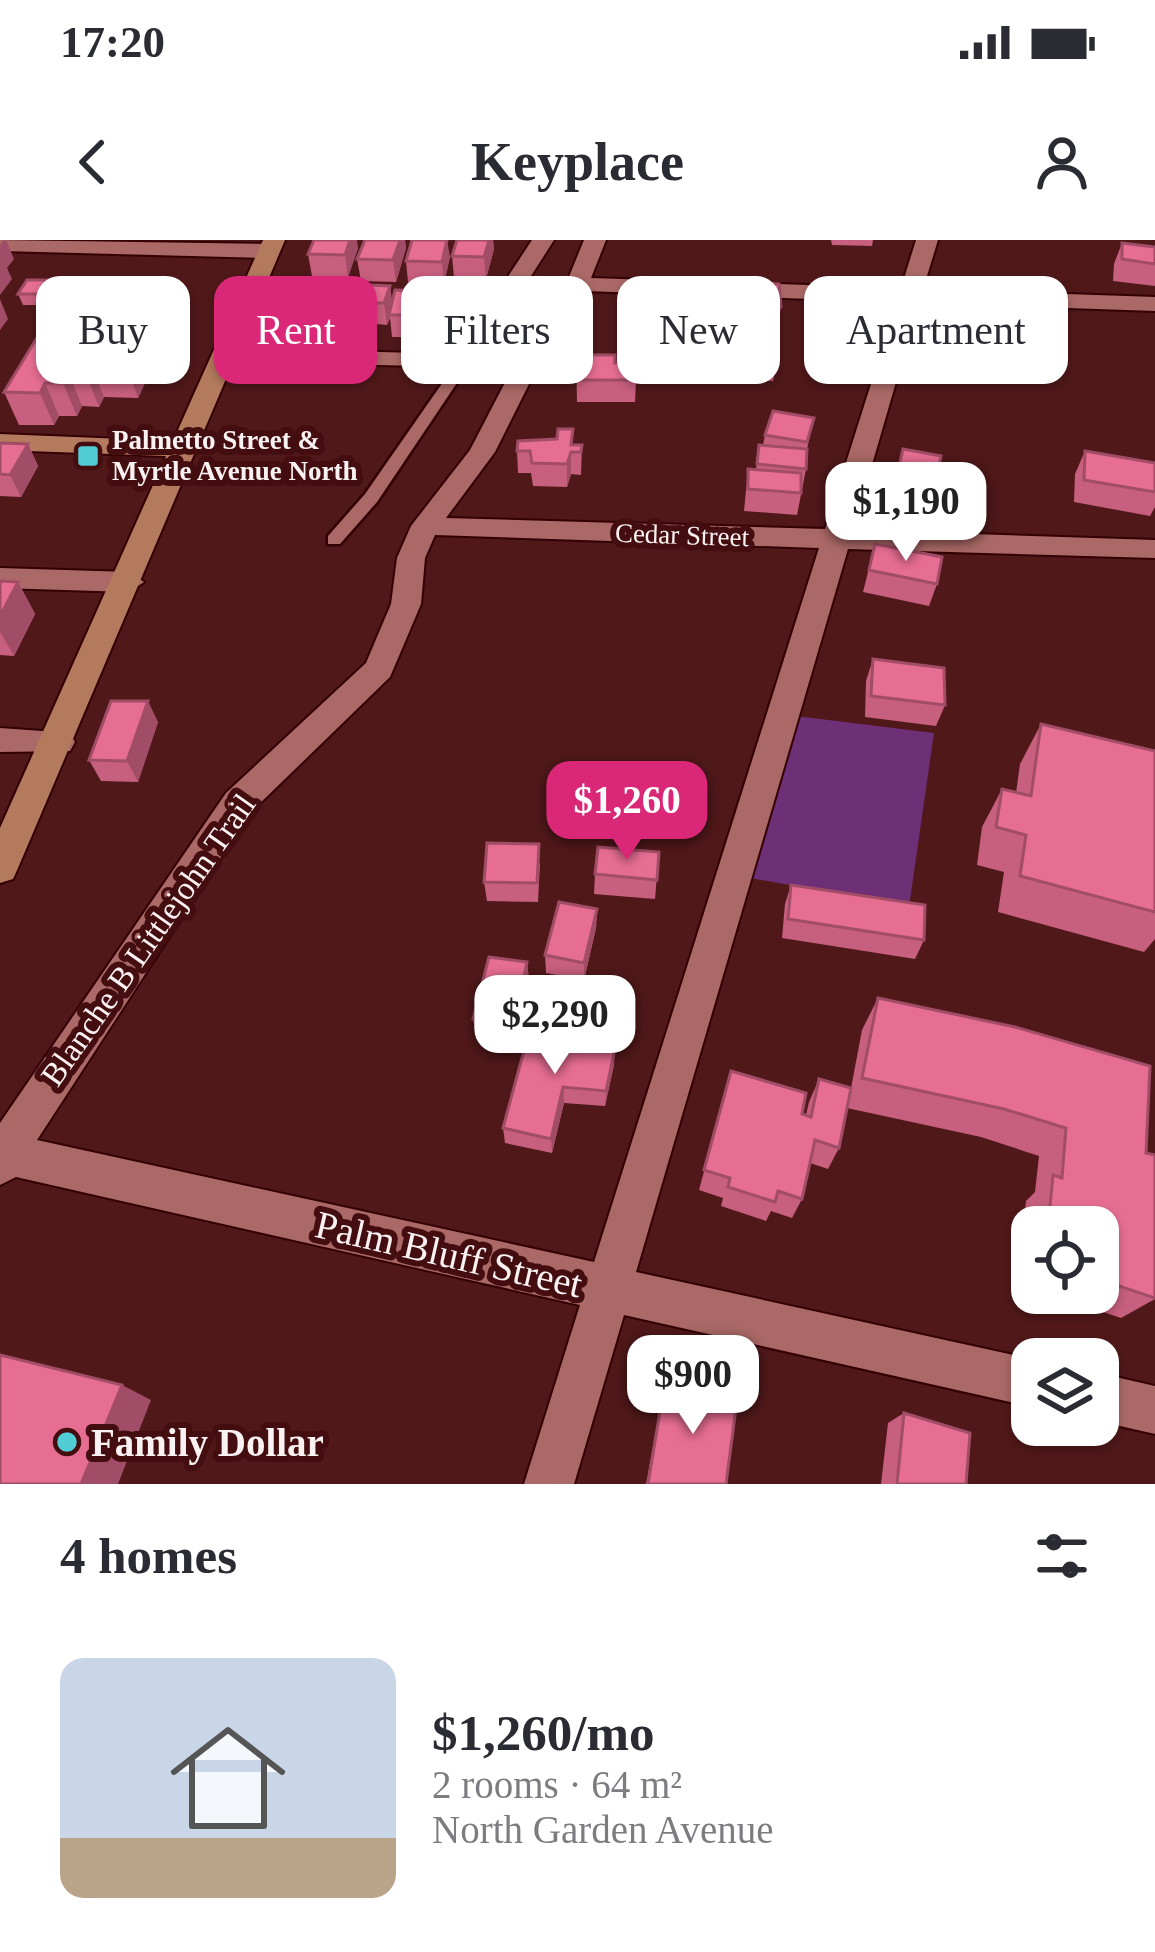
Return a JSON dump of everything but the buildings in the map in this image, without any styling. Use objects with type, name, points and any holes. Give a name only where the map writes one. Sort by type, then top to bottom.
[{"type":"main road","points":[[259,276],[272,246]]},
{"type":"main road","points":[[0,868],[214,381]]},
{"type":"main road","points":[[0,442],[185,449]]},
{"type":"street","points":[[520,276],[543,240]]},
{"type":"street","name":"Blanche B Littlejohn Trail","points":[[581,276],[596,240]]},
{"type":"street","points":[[914,276],[927,240]]},
{"type":"street","points":[[0,245],[272,246]]},
{"type":"street","points":[[593,285],[804,292]]},
{"type":"street","points":[[1068,301],[1155,304]]},
{"type":"street","name":"Blanche B Littlejohn Trail","points":[[4,1159],[33,1106],[238,803],[379,669],[406,604],[411,558],[425,526],[482,452],[517,384]]},
{"type":"street","points":[[549,1484],[881,384]]},
{"type":"street","name":"Cedar Street","points":[[425,526],[1155,549]]},
{"type":"street","points":[[0,578],[129,582]]},
{"type":"street","points":[[0,740],[58,742]]},
{"type":"street","name":"Palm Bluff Street","points":[[4,1159],[1011,1378]]},
{"type":"street","points":[[1119,1402],[1155,1410]]},
{"type":"lane","points":[[334,540],[371,498],[449,384]]},
{"type":"shaded area","points":[[796,716],[934,733],[909,907],[751,878]]},
{"type":"place","name":"Palmetto Street & Myrtle Avenue North","points":[[88,456]]},
{"type":"place","name":"Family Dollar","points":[[67,1442]]}]
